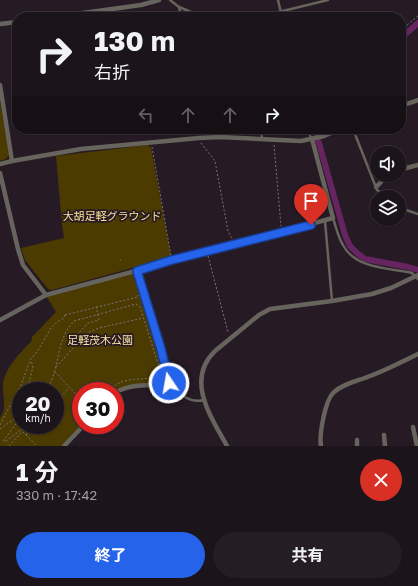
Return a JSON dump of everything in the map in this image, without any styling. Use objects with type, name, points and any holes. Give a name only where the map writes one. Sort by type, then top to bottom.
[{"type":"street","points":[[90,12],[141,5],[159,0]]},
{"type":"street","points":[[0,24],[12,23]]},
{"type":"street","points":[[0,85],[12,161]]},
{"type":"street","points":[[406,104],[418,100]]},
{"type":"street","points":[[0,164],[81,148],[220,137],[301,141],[329,134]]},
{"type":"street","points":[[0,320],[46,295],[137,271],[151,264],[236,245],[333,218],[313,139]]},
{"type":"street","points":[[406,168],[418,165]]},
{"type":"street","points":[[0,173],[23,265],[46,295]]},
{"type":"street","points":[[376,187],[381,182]]},
{"type":"street","points":[[124,389],[169,383],[161,349],[137,271]]},
{"type":"street","points":[[227,446],[211,417],[204,400],[201,374],[211,355],[259,315],[270,309],[332,301],[384,291],[417,276]]},
{"type":"street","points":[[321,446],[320,438],[328,401],[334,392],[342,387],[418,354]]},
{"type":"street","points":[[414,427],[417,446]]},
{"type":"street","points":[[64,446],[75,434]]},
{"type":"street","points":[[384,435],[386,446]]},
{"type":"street","points":[[357,440],[357,446]]},
{"type":"lane","points":[[170,0],[179,7],[191,12]]},
{"type":"lane","points":[[278,0],[281,11]]},
{"type":"lane","points":[[277,12],[328,0]]},
{"type":"lane","points":[[179,7],[180,12]]},
{"type":"lane","points":[[262,134],[262,139]]},
{"type":"lane","points":[[310,134],[313,139]]},
{"type":"lane","points":[[355,134],[377,190]]},
{"type":"lane","points":[[406,210],[418,214]]},
{"type":"lane","points":[[333,218],[342,244],[348,252],[358,260],[372,265],[408,272],[417,276]]},
{"type":"lane","points":[[325,221],[332,301]]},
{"type":"lane","points":[[169,383],[182,395],[188,398],[197,402],[204,400]]},
{"type":"path","points":[[406,26],[418,16]]},
{"type":"path","points":[[199,138],[200,142],[215,161],[228,231],[236,245]]},
{"type":"path","points":[[273,140],[281,232]]},
{"type":"path","points":[[152,142],[172,260]]},
{"type":"path","points":[[207,252],[231,338]]},
{"type":"path","points":[[0,425],[22,383],[30,360],[38,352],[57,322],[64,318],[65,315],[96,306],[138,297],[138,295]]},
{"type":"path","points":[[50,382],[55,369],[62,337],[67,328],[74,321],[136,304],[140,307],[144,318],[159,367],[159,374],[154,377],[133,379],[122,382]]},
{"type":"path","points":[[82,339],[78,334],[88,323],[99,320],[96,306]]},
{"type":"path","points":[[55,369],[87,333],[99,328],[144,318]]},
{"type":"path","points":[[29,382],[33,367],[30,360]]},
{"type":"path","points":[[54,372],[70,388],[64,394]]},
{"type":"path","points":[[0,430],[12,421]]},
{"type":"path","points":[[12,429],[4,440],[5,442],[15,434]]},
{"type":"path","points":[[9,446],[20,434]]},
{"type":"path","points":[[26,435],[37,446]]},
{"type":"green space","points":[[0,102],[9,155],[6,159],[0,161]]},
{"type":"green space","name":"大胡足軽グラウンド","points":[[148,145],[151,148],[171,256],[169,258],[52,290],[48,289],[25,260],[21,248],[64,238],[56,156]]},
{"type":"green space","name":"足軽茂木公園","points":[[136,273],[166,380],[124,387],[124,382],[72,382],[72,434],[61,446],[0,446],[0,418],[4,410],[3,384],[6,373],[14,361],[31,342],[32,337],[56,312],[47,297]]},
{"type":"waterway","points":[[406,34],[418,23]]},
{"type":"waterway","points":[[316,134],[345,235],[350,246],[365,259],[418,270]]},
{"type":"route","points":[[169,383],[170,380],[137,271],[172,260],[311,225]]}]
